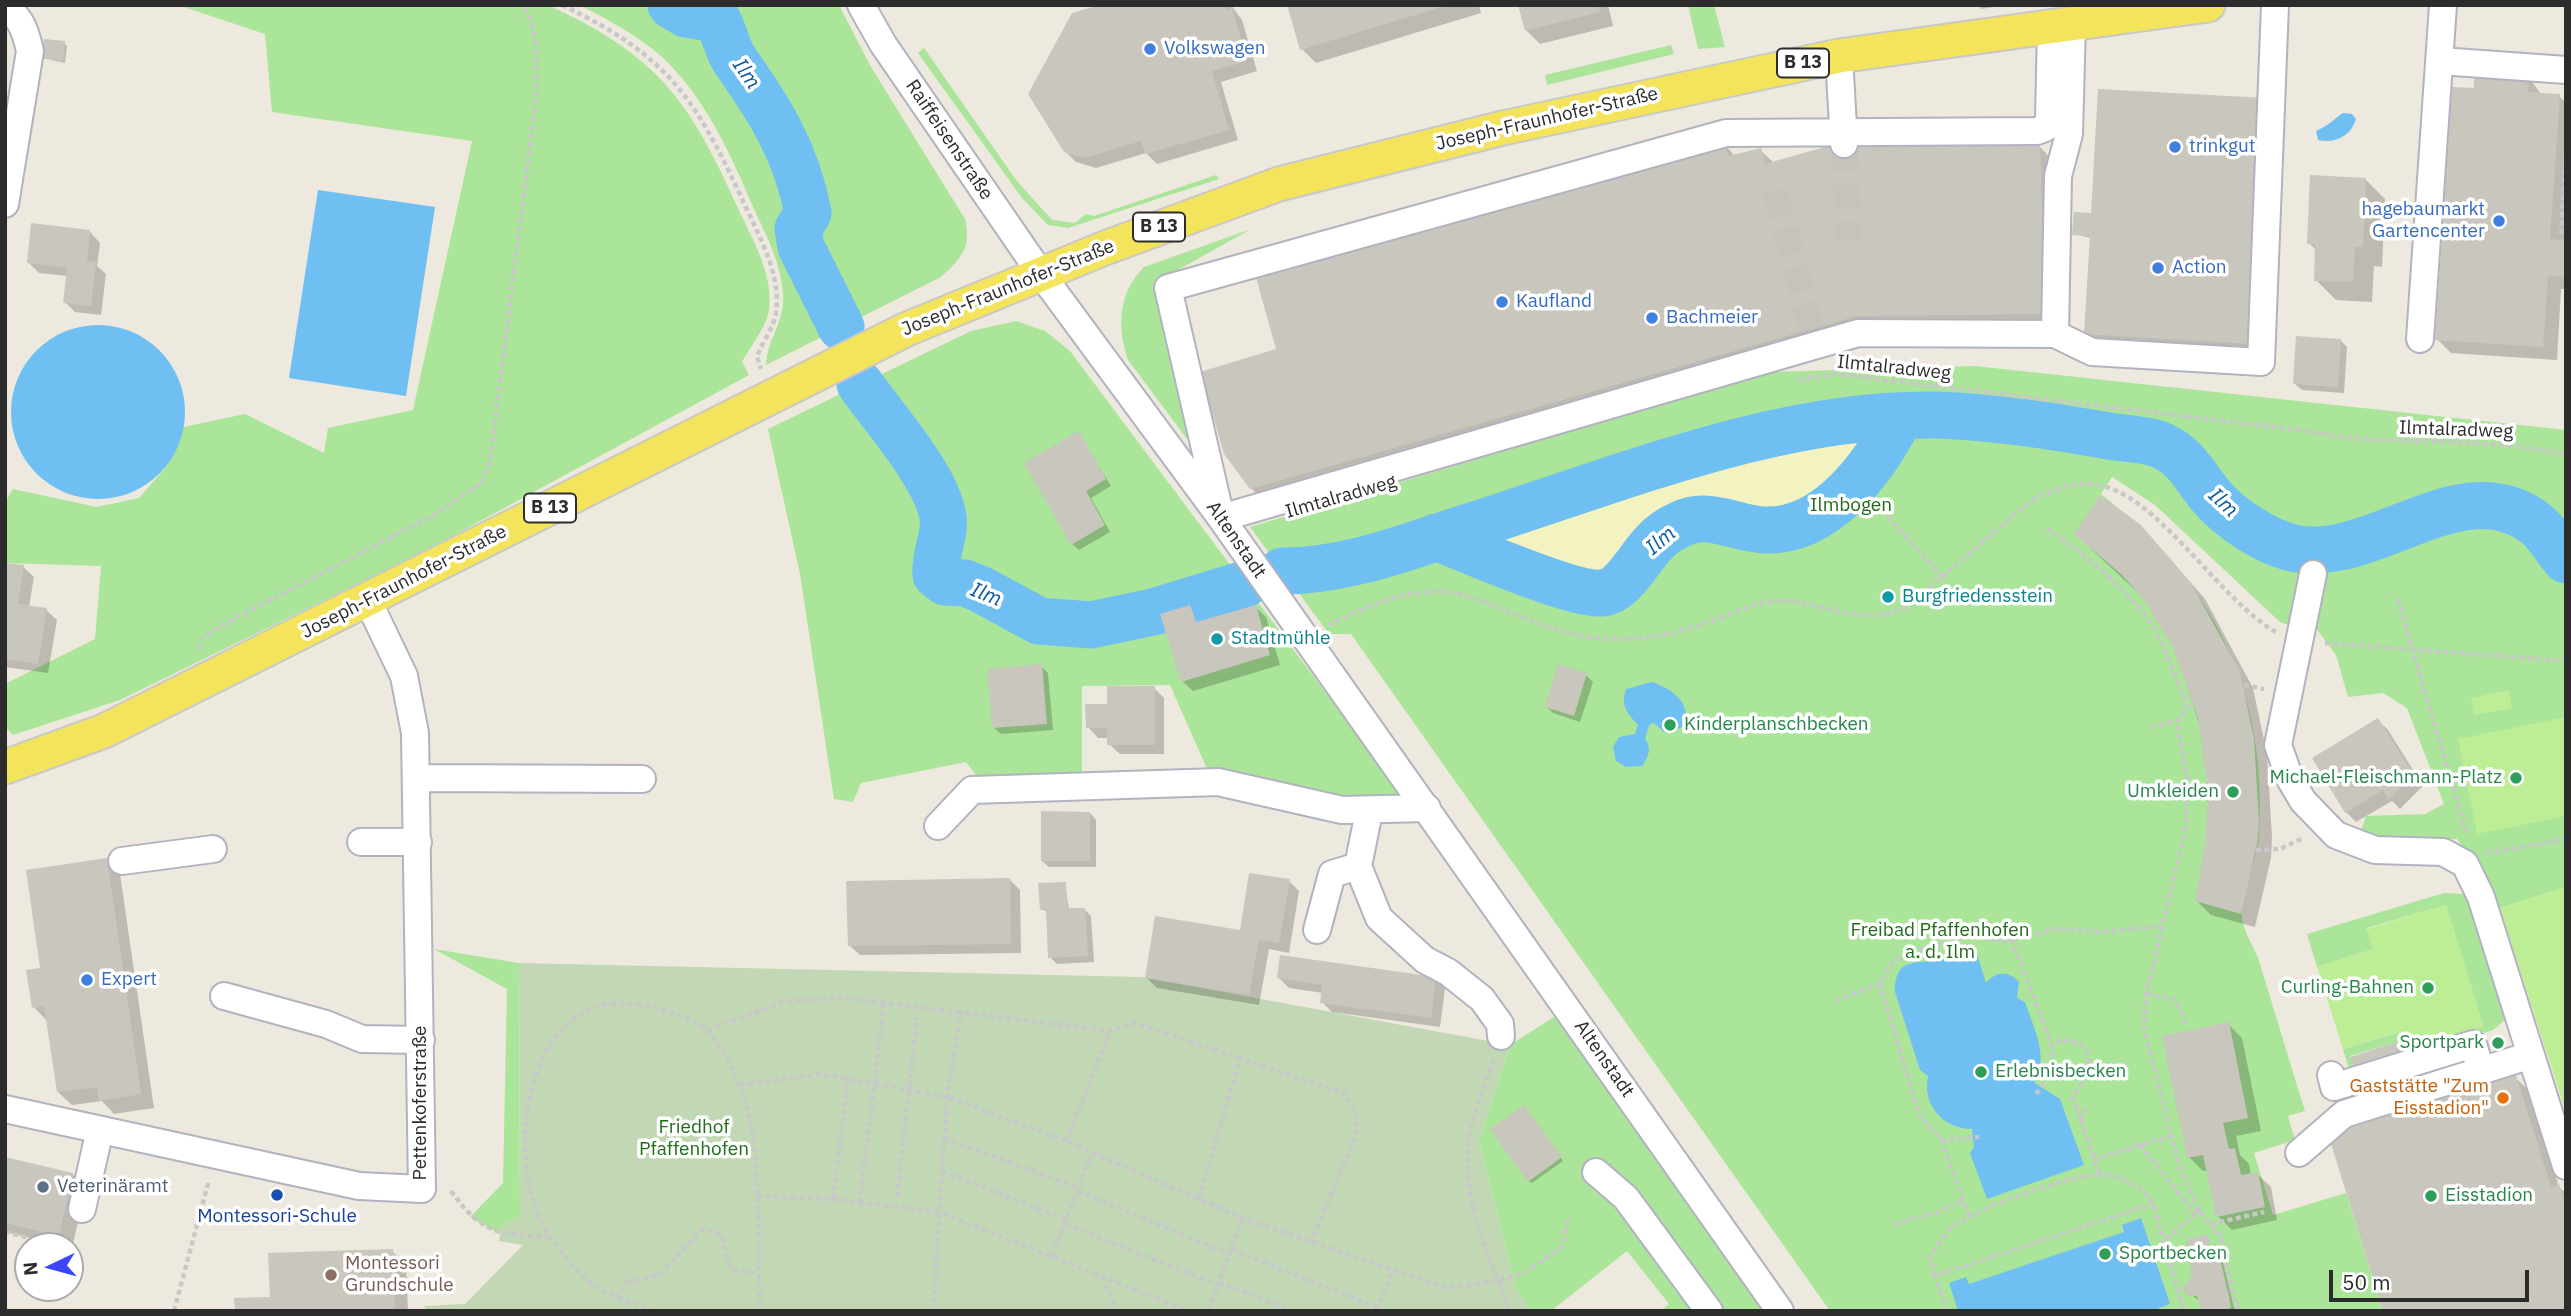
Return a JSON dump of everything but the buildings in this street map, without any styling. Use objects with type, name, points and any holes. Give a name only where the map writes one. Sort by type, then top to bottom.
[{"type":"main road","name":"Joseph-Fraunhofer-Straße","points":[[5,767],[104,731],[907,329],[1041,274],[1279,184],[1503,128],[1839,56],[2208,5]]},
{"type":"street","name":"Raiffeisenstraße","points":[[861,5],[883,44],[1041,274]]},
{"type":"street","points":[[2057,131],[1843,138],[1726,133],[1168,288],[1221,518],[1814,337],[1858,333],[2055,334],[2092,352],[2261,362],[2275,5]]},
{"type":"street","points":[[2420,339],[2442,5]]},
{"type":"street","points":[[5,8],[15,13],[26,33],[30,51],[5,204]]},
{"type":"street","points":[[2055,334],[2057,131],[2049,119],[2061,24]]},
{"type":"street","points":[[1839,56],[1843,138]]},
{"type":"street","points":[[2440,61],[2566,71]]},
{"type":"street","name":"Altenstadt","points":[[1041,274],[1221,518],[1780,1311]]},
{"type":"street","points":[[2314,574],[2278,745],[2290,779],[2303,801],[2326,826],[2348,842],[2375,850],[2435,851],[2469,859],[2566,1166]]},
{"type":"street","name":"Pettenkoferstraße","points":[[5,1109],[359,1186],[422,1189],[415,733],[404,676],[368,601]]},
{"type":"street","points":[[417,778],[642,779]]},
{"type":"street","points":[[938,825],[972,790],[1196,782],[1238,784],[1313,805],[1369,811],[1427,808]]},
{"type":"street","points":[[1369,811],[1358,866],[1379,918],[1425,960],[1448,972],[1482,999],[1500,1024],[1502,1036]]},
{"type":"street","points":[[361,842],[418,842]]},
{"type":"street","points":[[122,861],[213,849]]},
{"type":"street","points":[[1317,930],[1332,874],[1358,866]]},
{"type":"street","points":[[224,996],[326,1024],[362,1039],[421,1040]]},
{"type":"street","points":[[2331,1075],[2334,1087],[2473,1044],[2481,1071]]},
{"type":"street","points":[[2299,1153],[2344,1114],[2531,1055]]},
{"type":"street","points":[[82,1209],[100,1130]]},
{"type":"street","points":[[1596,1172],[1626,1198],[1709,1311]]},
{"type":"path","points":[[208,680],[200,649],[201,640],[208,633],[434,515],[482,483],[492,447],[537,90],[536,50],[527,12],[522,5]]},
{"type":"path","points":[[562,5],[621,36],[654,61],[682,91],[716,143],[765,248],[773,274],[776,314],[757,357],[771,396]]},
{"type":"path","points":[[2561,234],[2566,152]]},
{"type":"path","name":"Ilmtalradweg","points":[[1786,382],[1835,374],[2293,429],[2342,438],[2398,442],[2475,442],[2523,446],[2566,455]]},
{"type":"path","points":[[1306,639],[1353,613],[1395,598],[1426,593],[1457,594],[1553,630],[1581,637],[1612,639],[1662,635],[1709,622],[1758,603],[1784,601],[1858,616],[1884,616],[1908,606],[2032,500],[2056,489],[2079,484],[2101,485],[2144,509],[2259,620],[2284,636],[2566,662]]},
{"type":"path","points":[[1882,510],[1943,578]]},
{"type":"path","points":[[2047,529],[2091,561],[2145,616],[2168,659],[2191,706],[2177,721],[2151,727]]},
{"type":"path","points":[[2398,600],[2469,859],[2566,839]]},
{"type":"path","points":[[2177,721],[2188,784],[2185,833],[2146,994],[2145,1037],[2178,1161],[2199,1212]]},
{"type":"path","points":[[2256,850],[2280,849],[2326,826]]},
{"type":"path","points":[[1836,1000],[1880,984],[1892,963],[1906,955],[1966,936],[1994,941],[2011,940],[2057,929],[2102,932],[2162,926]]},
{"type":"path","points":[[2011,940],[2052,1045],[2052,1074],[2036,1094]]},
{"type":"path","points":[[1880,984],[1919,1114],[1941,1140],[1969,1216]]},
{"type":"path","points":[[2146,994],[2174,999],[2188,1027]]},
{"type":"path","points":[[706,1030],[786,1001],[846,998],[1111,1031],[1135,1023],[1344,1093],[1355,1109],[1357,1132],[1311,1242]]},
{"type":"path","points":[[654,1311],[617,1298],[589,1282],[550,1237],[535,1206],[527,1161],[527,1121],[535,1079],[547,1046],[565,1023],[588,1011],[623,1002],[639,1002],[675,1014],[706,1030],[740,1086],[752,1141],[761,1311]]},
{"type":"path","points":[[860,1202],[884,1003]]},
{"type":"path","points":[[933,1311],[947,1097],[961,1012]]},
{"type":"path","points":[[897,1197],[917,1017]]},
{"type":"path","points":[[1066,1141],[1111,1031]]},
{"type":"path","points":[[1502,1036],[1470,1133],[1468,1167],[1474,1211],[1510,1311]]},
{"type":"path","points":[[2052,1045],[2061,1039],[2075,1041],[2090,1055],[2088,1071],[2073,1098],[2099,1175]]},
{"type":"path","points":[[1199,1199],[1240,1057]]},
{"type":"path","points":[[740,1086],[795,1075],[848,1077],[947,1097],[1066,1141],[1242,1218],[1392,1272],[1443,1287],[1464,1287],[1523,1274],[1562,1247],[1569,1216]]},
{"type":"path","points":[[833,1199],[848,1077]]},
{"type":"path","points":[[2081,1122],[2086,1107]]},
{"type":"path","points":[[2094,1159],[2171,1136]]},
{"type":"path","points":[[1941,1140],[1979,1137]]},
{"type":"path","points":[[944,1138],[1378,1309],[1392,1272]]},
{"type":"path","points":[[2140,1145],[2191,1208],[2199,1212],[2220,1235],[2235,1303],[2242,1311]]},
{"type":"path","points":[[1052,1257],[1092,1153]]},
{"type":"path","points":[[174,1311],[216,1156]]},
{"type":"path","points":[[942,1171],[1219,1284],[1293,1311]]},
{"type":"path","points":[[1947,1311],[1930,1257],[1945,1235],[1969,1216],[2041,1190],[2099,1175],[2138,1185],[2153,1204],[2184,1311]]},
{"type":"path","points":[[451,1191],[470,1217],[500,1234],[550,1237]]},
{"type":"path","points":[[757,1196],[833,1199],[939,1212],[1189,1311]]},
{"type":"path","points":[[1894,1224],[1938,1212],[1963,1200]]},
{"type":"path","points":[[1935,1276],[2153,1204]]},
{"type":"path","points":[[2164,1240],[2199,1212]]},
{"type":"path","points":[[2211,1224],[2264,1212]]},
{"type":"path","points":[[1209,1311],[1242,1218]]},
{"type":"path","points":[[617,1298],[628,1283],[660,1274],[703,1230],[721,1234],[728,1262],[734,1270],[757,1273]]},
{"type":"path","points":[[1102,1276],[1118,1311]]},
{"type":"green space","points":[[178,5],[548,5],[588,25],[621,45],[648,67],[690,116],[725,180],[758,252],[769,286],[769,310],[761,330],[742,362],[749,375],[427,550],[120,700],[13,735],[5,727],[5,684],[95,639],[101,566],[5,563],[5,502],[13,489],[97,507],[139,498],[165,468],[179,443],[183,427],[245,414],[324,453],[328,428],[413,410],[472,141],[272,112],[265,34]]},
{"type":"green space","points":[[580,5],[839,5],[871,67],[965,219],[967,237],[963,252],[941,277],[766,365],[783,304],[782,283],[773,250],[716,128],[691,90],[661,56],[612,22]]},
{"type":"green space","points":[[1688,5],[1714,5],[1725,47],[1698,49]]},
{"type":"green space","points":[[1671,45],[1674,54],[1547,85],[1545,75]]},
{"type":"green space","points":[[924,48],[1016,180],[1052,220],[1075,223],[1086,214],[1094,216],[1216,175],[1219,179],[1068,228],[1048,225],[1022,198],[918,53]]},
{"type":"green space","points":[[1251,229],[1153,284],[1199,455],[1128,360],[1122,335],[1122,311],[1129,288],[1144,267]]},
{"type":"green space","points":[[1016,321],[1045,331],[1070,351],[1406,800],[1363,803],[1208,771],[1170,685],[1082,686],[1082,776],[976,775],[966,762],[861,783],[853,802],[834,799],[800,574],[768,429],[971,331]]},
{"type":"green space","name":"Freibad Pfaffenhofen a. d. Ilm","points":[[1975,366],[2566,430],[2566,887],[2500,908],[2487,876],[2457,839],[2389,839],[2360,834],[2366,816],[2425,814],[2444,804],[2407,708],[2383,693],[2348,697],[2336,655],[2315,627],[2291,626],[2280,622],[2155,505],[2112,477],[2101,494],[2140,528],[2174,564],[2203,602],[2225,643],[2242,687],[2254,733],[2259,783],[2259,835],[2244,894],[2242,918],[2258,958],[2305,1111],[2288,1116],[2295,1140],[2254,1153],[2273,1215],[2346,1193],[2383,1311],[1830,1311],[1351,634],[1329,634],[1250,527],[1770,372]]},
{"type":"green space","points":[[2509,690],[2512,708],[2474,715],[2471,698]]},
{"type":"green space","name":"Michael-Fleischmann-Platz","points":[[2566,717],[2566,816],[2477,834],[2458,739]]},
{"type":"green space","points":[[2566,887],[2566,1112],[2500,908]]},
{"type":"green space","points":[[2444,893],[2466,894],[2506,1019],[2493,1030],[2402,1059],[2397,1042],[2350,1056],[2354,1068],[2349,1069],[2343,1049],[2399,1032],[2404,1049],[2483,1026],[2446,905],[2367,928],[2373,949],[2317,967],[2307,934]]},
{"type":"green space","name":"Curling-Bahnen","points":[[2446,905],[2483,1026],[2404,1050],[2398,1032],[2343,1049],[2317,967],[2373,949],[2367,929]]},
{"type":"green space","points":[[434,949],[519,963],[520,1216],[501,1227],[500,1234],[470,1217],[503,1183],[507,989]]},
{"type":"green space","name":"Friedhof Pfaffenhofen","points":[[519,963],[1142,977],[1510,1045],[1479,1141],[1516,1290],[1532,1311],[426,1311],[424,1306],[465,1304],[523,1245],[499,1241],[501,1227],[520,1216]]},
{"type":"green space","points":[[1568,1008],[1780,1311],[1661,1311],[1669,1304],[1627,1251],[1551,1311],[1532,1311],[1516,1290],[1479,1141],[1510,1045]]},
{"type":"sand","points":[[1863,441],[1863,453],[1829,485],[1800,505],[1770,517],[1692,513],[1671,518],[1651,532],[1615,572],[1596,586],[1477,538],[1668,479],[1764,456]]},
{"type":"water","points":[[2343,113],[2352,114],[2356,119],[2350,130],[2336,140],[2318,140],[2316,131]]},
{"type":"water","points":[[318,190],[435,207],[406,396],[289,378]]},
{"type":"water","points":[[98,325],[131,331],[160,350],[179,379],[185,412],[179,445],[160,474],[131,493],[98,499],[65,493],[36,474],[17,445],[11,412],[17,379],[36,350],[65,331]]},
{"type":"water","name":"Kinderplanschbecken","points":[[1652,682],[1676,695],[1684,706],[1687,720],[1684,727],[1664,732],[1654,723],[1649,725],[1645,739],[1649,749],[1646,759],[1642,766],[1626,767],[1616,761],[1613,747],[1619,737],[1635,734],[1638,725],[1626,708],[1626,689]]},
{"type":"water","name":"Erlebnisbecken","points":[[1966,945],[1975,948],[1986,983],[1998,974],[2011,975],[2019,982],[2017,998],[2025,1002],[2039,1042],[2041,1063],[2035,1083],[2060,1099],[2084,1165],[1987,1199],[1970,1153],[1974,1147],[1972,1129],[1952,1125],[1932,1106],[1928,1097],[1928,1076],[1920,1070],[1895,992],[1896,980],[1904,967],[1942,959]]},
{"type":"water","name":"Sportbecken","points":[[2141,1218],[2170,1304],[2151,1311],[1958,1311],[1949,1283],[1966,1277],[1969,1284],[2124,1232],[2122,1225]]},
{"type":"waterway","name":"Ilm","points":[[671,5],[686,14],[717,19],[732,55],[780,131],[796,169],[808,213],[798,229],[801,247],[841,327]]},
{"type":"waterway","name":"Ilm","points":[[860,384],[920,466],[939,501],[943,524],[936,575],[945,582],[965,583],[980,589],[1039,621],[1091,625],[1153,612],[1245,584]]},
{"type":"waterway","name":"Ilm","points":[[1282,571],[1332,567],[1380,556],[1645,469],[1761,436],[1820,424],[1878,417],[1937,415],[2023,422],[2157,444],[2171,450],[2184,461],[2218,504],[2238,521],[2274,542],[2298,549],[2328,549],[2359,542],[2449,510],[2478,506],[2507,509],[2535,523],[2566,560]]},
{"type":"waterway","name":"Ilm","points":[[1436,537],[1546,580],[1588,592],[1610,591],[1624,580],[1660,537],[1691,520],[1712,519],[1764,530],[1787,528],[1808,520],[1828,508],[1863,475],[1900,417]]},
{"type":"tunnel","points":[[1844,144],[1849,241]]},
{"type":"tunnel","points":[[1775,191],[1812,329]]},
{"type":"place","name":"Volkswagen","points":[[1150,49]]},
{"type":"place","name":"trinkgut","points":[[2175,147]]},
{"type":"place","name":"hagebaumarkt Gartencenter","points":[[2499,221]]},
{"type":"place","name":"Action","points":[[2158,268]]},
{"type":"place","name":"Kaufland","points":[[1502,302]]},
{"type":"place","name":"Bachmeier","points":[[1652,318]]},
{"type":"place","name":"Burgfriedensstein","points":[[1888,597]]},
{"type":"place","name":"Stadtmühle","points":[[1217,639]]},
{"type":"place","name":"Kinderplanschbecken","points":[[1670,725]]},
{"type":"place","name":"Michael-Fleischmann-Platz","points":[[2516,778]]},
{"type":"place","name":"Umkleiden","points":[[2233,792]]},
{"type":"place","name":"Expert","points":[[87,980]]},
{"type":"place","name":"Curling-Bahnen","points":[[2428,988]]},
{"type":"place","name":"Sportpark","points":[[2498,1043]]},
{"type":"place","name":"Erlebnisbecken","points":[[1981,1072]]},
{"type":"place","name":"Gaststätte \"Zum Eisstadion\"","points":[[2503,1098]]},
{"type":"place","name":"Veterinäramt","points":[[43,1187]]},
{"type":"place","name":"Montessori-Schule","points":[[277,1195]]},
{"type":"place","name":"Eisstadion","points":[[2431,1196]]},
{"type":"place","name":"Sportbecken","points":[[2105,1254]]},
{"type":"place","name":"Montessori Grundschule","points":[[331,1275]]},
{"type":"park label","name":"Ilmbogen","points":[[1851,506]]}]
